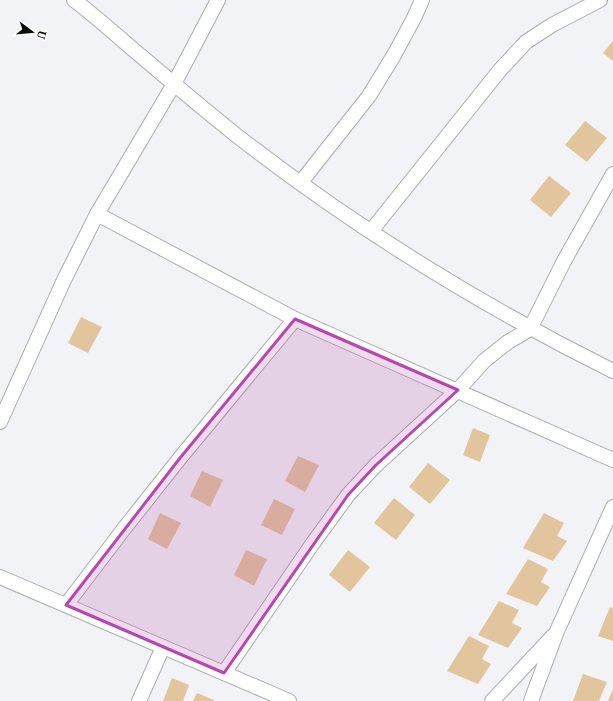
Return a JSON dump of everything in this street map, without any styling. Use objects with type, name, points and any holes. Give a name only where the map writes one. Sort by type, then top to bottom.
[{"type":"street","points":[[74,0],[237,135],[300,182],[370,231],[451,282],[530,328],[613,371]]},
{"type":"street","points":[[0,422],[61,287],[98,214],[174,84],[218,0]]},
{"type":"street","points":[[300,182],[369,96],[394,55],[422,0]]},
{"type":"street","points":[[370,231],[500,70],[526,42],[552,25],[600,0]]},
{"type":"street","points":[[224,673],[313,542],[348,495],[381,460],[458,390],[484,361],[508,342],[530,328],[564,261],[613,174]]},
{"type":"street","points":[[98,214],[295,319],[613,460]]},
{"type":"street","points":[[66,605],[122,530],[295,319]]},
{"type":"street","points":[[531,701],[557,631],[613,507]]},
{"type":"street","points":[[0,577],[289,701]]},
{"type":"street","points":[[492,701],[557,631]]},
{"type":"street","points":[[139,701],[163,647]]},
{"type":"highlighted area","points":[[295,319],[458,390],[376,465],[348,495],[224,673],[66,605],[180,458]]},
{"type":"building","points":[[613,41],[613,61],[603,53]]},
{"type":"building","points":[[585,121],[607,138],[587,162],[565,145]]},
{"type":"building","points":[[549,176],[571,193],[551,217],[530,200]]},
{"type":"building","points":[[81,317],[102,327],[88,353],[68,343]]},
{"type":"building","points":[[473,428],[490,435],[480,462],[463,455]]},
{"type":"building","points":[[298,456],[319,465],[305,492],[285,481]]},
{"type":"building","points":[[428,463],[450,480],[430,504],[409,487]]},
{"type":"building","points":[[202,471],[223,480],[210,507],[190,496]]},
{"type":"building","points":[[394,498],[415,515],[396,540],[374,523]]},
{"type":"building","points":[[274,499],[295,509],[282,535],[261,525]]},
{"type":"building","points":[[160,513],[181,523],[167,549],[148,539]]},
{"type":"building","points":[[544,513],[564,523],[557,536],[567,541],[553,561],[523,548]]},
{"type":"building","points":[[246,550],[267,559],[254,586],[234,575]]},
{"type":"building","points":[[348,550],[370,567],[350,592],[329,575]]},
{"type":"building","points":[[528,559],[548,569],[541,582],[550,587],[537,606],[506,594]]},
{"type":"building","points":[[499,601],[519,610],[512,623],[522,628],[508,648],[478,635]]},
{"type":"building","points":[[610,607],[613,608],[613,641],[598,636]]},
{"type":"building","points":[[469,636],[489,646],[482,659],[491,664],[478,684],[447,671]]},
{"type":"building","points":[[583,674],[607,682],[599,701],[573,701]]},
{"type":"building","points":[[172,678],[189,685],[183,701],[163,701]]},
{"type":"building","points":[[613,689],[613,701],[608,701]]},
{"type":"building","points":[[197,693],[214,700],[193,701]]}]
